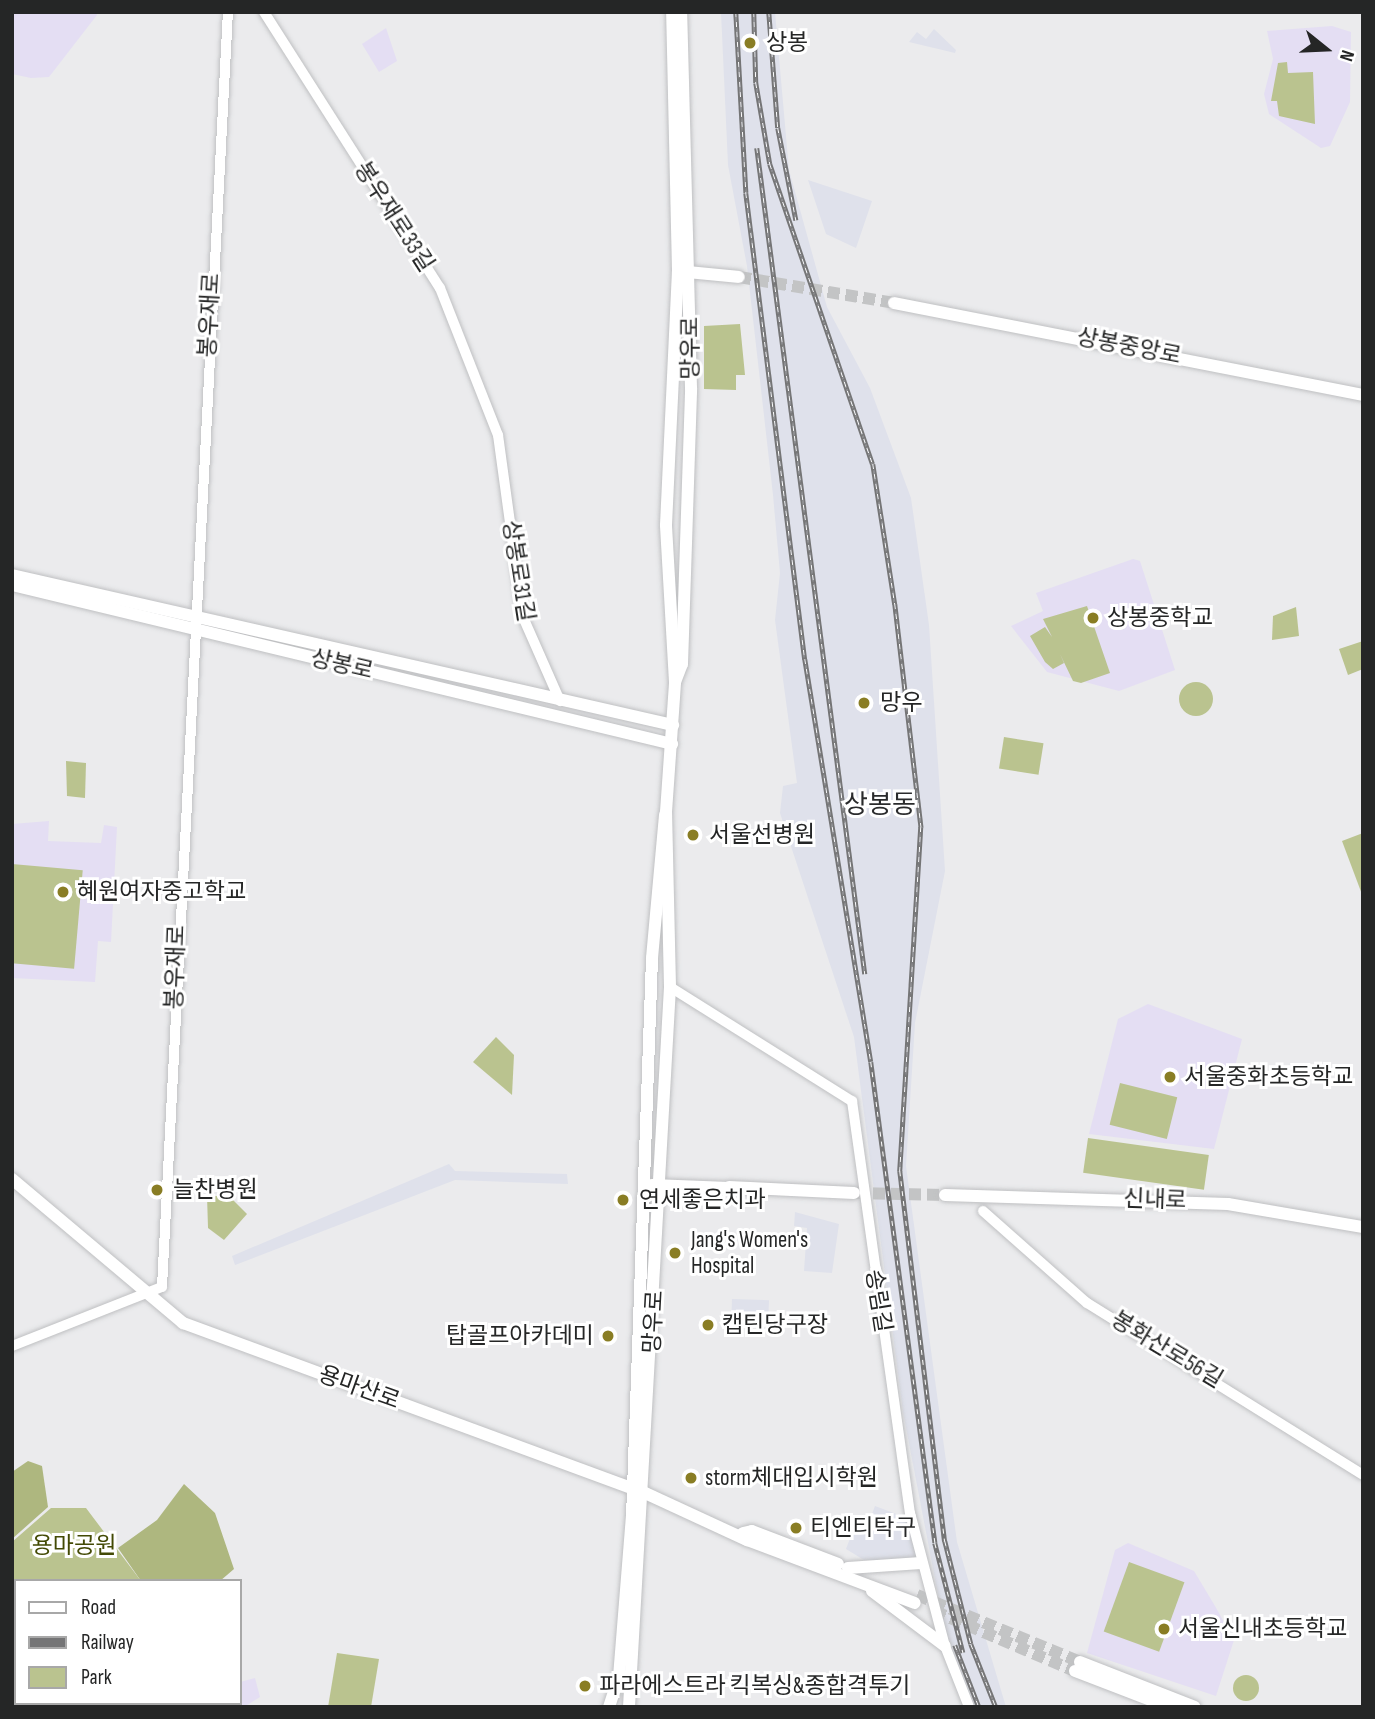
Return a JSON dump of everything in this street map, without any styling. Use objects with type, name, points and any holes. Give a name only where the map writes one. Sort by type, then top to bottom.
[{"type":"main road","name":"망우로","points":[[609,1707],[637,1490],[637,1373],[640,1327],[670,986],[666,811],[675,682],[667,614],[670,559],[666,525],[684,271],[672,12]]},
{"type":"main road","name":"망우로","points":[[675,682],[682,664],[684,271],[681,12]]},
{"type":"main road","points":[[684,271],[739,277]]},
{"type":"main road","name":"상봉중앙로","points":[[894,303],[1363,395]]},
{"type":"main road","name":"상봉로","points":[[12,575],[672,744]]},
{"type":"main road","name":"상봉로","points":[[12,585],[673,725]]},
{"type":"main road","points":[[560,701],[569,716]]},
{"type":"main road","name":"망우로","points":[[630,1700],[651,1184],[651,980],[659,836],[666,811]]},
{"type":"main road","name":"용마산로","points":[[12,1179],[147,1296],[183,1323],[637,1490],[916,1599]]},
{"type":"main road","points":[[729,1187],[854,1193]]},
{"type":"main road","name":"신내로","points":[[945,1195],[1228,1204],[1363,1227]]},
{"type":"main road","points":[[851,1573],[921,1563]]},
{"type":"main road","points":[[851,1573],[945,1646]]},
{"type":"main road","points":[[1169,1707],[1077,1666],[1195,1707]]},
{"type":"main road","points":[[614,1684],[630,1700]]},
{"type":"street","name":"봉우재로","points":[[147,1296],[162,1287],[193,623],[228,12]]},
{"type":"street","name":"봉우재로33길","points":[[264,12],[440,288],[498,435]]},
{"type":"street","name":"상봉로31길","points":[[498,435],[523,617],[560,701]]},
{"type":"street","name":"송림길","points":[[670,986],[852,1101],[876,1302],[921,1563],[945,1646],[969,1707]]},
{"type":"street","points":[[651,1184],[729,1187]]},
{"type":"street","name":"봉화산로56길","points":[[982,1211],[1087,1303],[1363,1475]]},
{"type":"street","points":[[12,1346],[147,1296]]},
{"type":"shaded area","points":[[12,12],[96,12],[97,15],[49,77],[31,78],[12,74]]},
{"type":"shaded area","points":[[721,12],[775,12],[789,170],[827,307],[870,388],[911,498],[929,625],[945,871],[915,1023],[906,1166],[957,1542],[1006,1707],[974,1707],[948,1647],[903,1412],[854,1037],[780,813],[783,786],[797,783],[775,620],[780,573],[773,495],[747,266],[728,165]]},
{"type":"shaded area","points":[[1332,26],[1351,32],[1350,102],[1330,146],[1321,148],[1269,114],[1264,94],[1273,59],[1267,31]]},
{"type":"shaded area","points":[[386,28],[397,61],[379,72],[362,44]]},
{"type":"shaded area","points":[[934,29],[956,50],[955,53],[909,42],[917,32],[926,39]]},
{"type":"shaded area","points":[[808,180],[872,201],[856,248],[826,234]]},
{"type":"shaded area","name":"상봉중학교","points":[[1133,559],[1140,561],[1175,670],[1119,691],[1047,672],[1011,626],[1043,611],[1036,593]]},
{"type":"shaded area","name":"혜원여자중고학교","points":[[49,821],[48,841],[101,843],[104,825],[117,827],[111,942],[98,941],[95,982],[12,978],[12,824]]},
{"type":"shaded area","points":[[1148,1004],[1242,1039],[1214,1149],[1089,1134],[1118,1019]]},
{"type":"shaded area","points":[[449,1164],[455,1171],[567,1174],[568,1184],[455,1180],[235,1265],[232,1256]]},
{"type":"shaded area","points":[[795,1212],[839,1224],[832,1273],[804,1271],[807,1228],[794,1226]]},
{"type":"shaded area","points":[[732,1299],[769,1300],[768,1321],[731,1320]]},
{"type":"shaded area","points":[[875,1506],[907,1518],[919,1560],[864,1560],[846,1549],[859,1515],[870,1519]]},
{"type":"shaded area","points":[[1128,1543],[1194,1571],[1215,1606],[1234,1640],[1216,1696],[1087,1653],[1115,1550]]},
{"type":"shaded area","points":[[255,1678],[260,1697],[244,1707],[55,1707],[242,1705],[242,1681]]},
{"type":"green space","points":[[1287,62],[1288,73],[1313,72],[1315,124],[1279,116],[1277,101],[1271,101],[1278,63]]},
{"type":"green space","points":[[740,324],[745,375],[736,375],[736,390],[704,389],[704,326]]},
{"type":"green space","points":[[1087,606],[1110,673],[1081,683],[1073,681],[1060,654],[1064,663],[1053,669],[1045,662],[1030,636],[1045,627],[1052,637],[1043,619]]},
{"type":"green space","points":[[1296,607],[1299,636],[1272,640],[1273,616]]},
{"type":"green space","points":[[1363,641],[1363,669],[1348,675],[1339,649]]},
{"type":"green space","points":[[1196,682],[1208,687],[1213,699],[1208,711],[1196,716],[1184,711],[1179,699],[1184,687]]},
{"type":"green space","points":[[1004,737],[1044,743],[1039,775],[999,769]]},
{"type":"green space","points":[[66,761],[86,763],[85,798],[67,796]]},
{"type":"green space","points":[[1363,833],[1363,897],[1342,841]]},
{"type":"green space","points":[[12,864],[83,870],[74,969],[12,963]]},
{"type":"green space","points":[[496,1037],[514,1055],[512,1095],[473,1062]]},
{"type":"green space","points":[[1120,1083],[1177,1097],[1167,1139],[1110,1125]]},
{"type":"green space","points":[[1088,1138],[1209,1155],[1204,1190],[1083,1173]]},
{"type":"green space","points":[[207,1196],[229,1196],[247,1214],[224,1240],[208,1228]]},
{"type":"green space","points":[[28,1461],[42,1466],[48,1507],[12,1539],[12,1472]]},
{"type":"green space","points":[[184,1484],[215,1513],[234,1569],[222,1579],[140,1579],[118,1548],[157,1520]]},
{"type":"green space","name":"용마공원","points":[[51,1508],[86,1508],[139,1579],[14,1579],[12,1695],[12,1542]]},
{"type":"green space","points":[[1129,1562],[1184,1582],[1159,1652],[1104,1632]]},
{"type":"green space","points":[[337,1653],[379,1659],[371,1707],[328,1707]]},
{"type":"green space","points":[[1246,1675],[1255,1679],[1259,1688],[1255,1697],[1246,1701],[1237,1697],[1233,1688],[1237,1679]]},
{"type":"tunnel","points":[[739,277],[894,303]]},
{"type":"tunnel","points":[[855,1193],[945,1195]]},
{"type":"tunnel","points":[[917,1595],[1080,1662]]},
{"type":"tunnel","points":[[934,1611],[1075,1671]]},
{"type":"railway","points":[[736,12],[746,193],[805,659],[871,1062],[935,1543],[963,1652]]},
{"type":"railway","points":[[754,12],[756,83],[770,164],[873,464],[895,604],[921,827],[900,1171],[945,1541],[971,1644],[996,1707]]},
{"type":"railway","points":[[769,12],[778,128],[796,220]]},
{"type":"railway","points":[[757,148],[865,974]]},
{"type":"railway","points":[[955,1645],[979,1707]]},
{"type":"place","name":"상봉","points":[[750,43]]},
{"type":"place","name":"상봉중학교","points":[[1093,618]]},
{"type":"place","name":"망우","points":[[864,703]]},
{"type":"place","name":"서울선병원","points":[[693,835]]},
{"type":"place","name":"혜원여자중고학교","points":[[63,892]]},
{"type":"place","name":"서울중화초등학교","points":[[1170,1077]]},
{"type":"place","name":"늘찬병원","points":[[157,1190]]},
{"type":"place","name":"연세좋은치과","points":[[623,1200]]},
{"type":"place","name":"Jang's Women's Hospital","points":[[675,1253]]},
{"type":"place","name":"캡틴당구장","points":[[708,1325]]},
{"type":"place","name":"탑골프아카데미","points":[[608,1336]]},
{"type":"place","name":"storm체대입시학원","points":[[691,1478]]},
{"type":"place","name":"티엔티탁구","points":[[796,1528]]},
{"type":"place","name":"서울신내초등학교","points":[[1164,1629]]},
{"type":"place","name":"파라에스트라 킥복싱&종합격투기","points":[[585,1686]]},
{"type":"district","name":"상봉동","points":[[880,806]]}]
